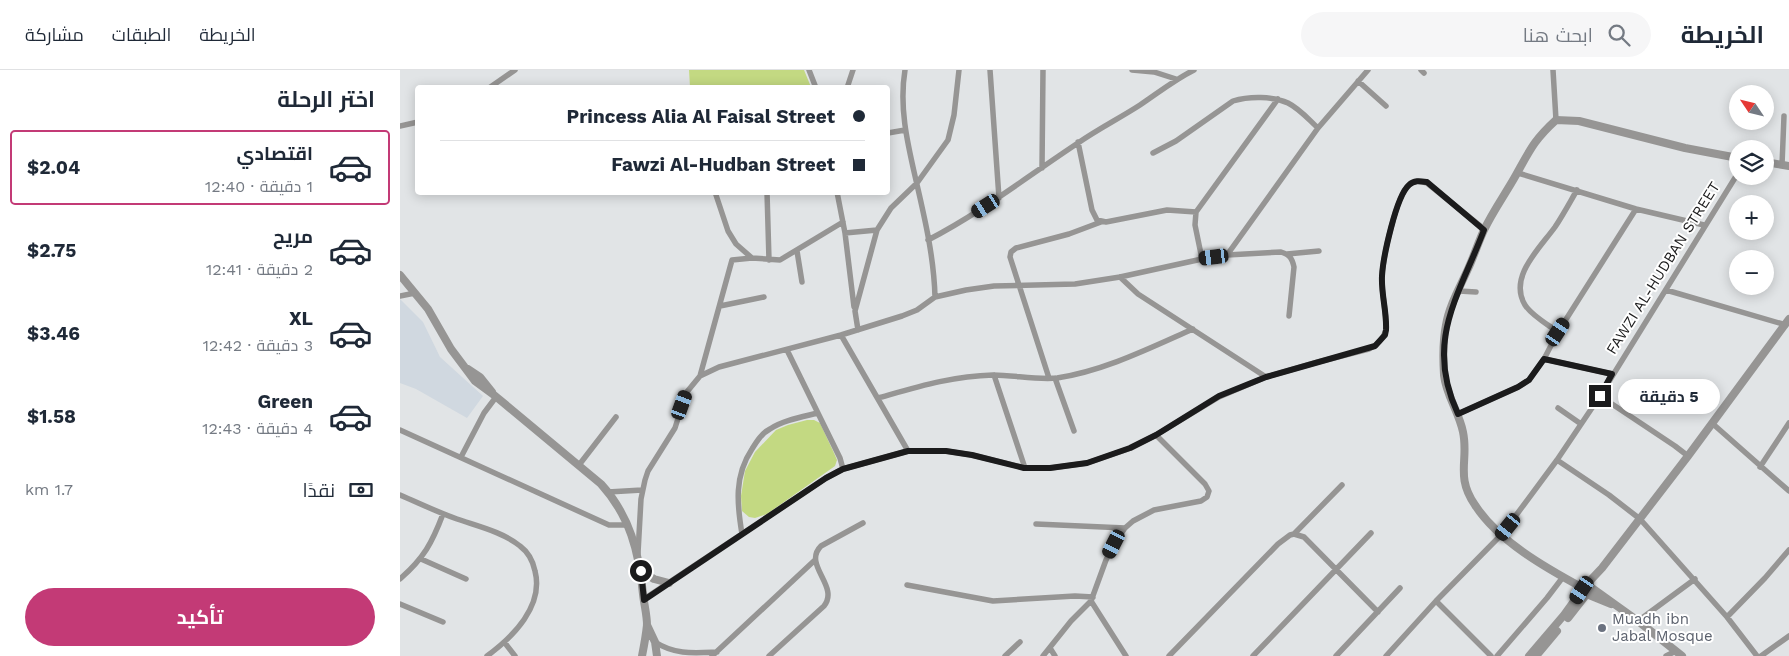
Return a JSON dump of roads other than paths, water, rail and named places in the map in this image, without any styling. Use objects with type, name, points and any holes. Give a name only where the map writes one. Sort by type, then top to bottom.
[{"type":"street","points":[[493,85],[515,70]]},
{"type":"street","points":[[809,70],[815,85]]},
{"type":"street","points":[[849,85],[853,70]]},
{"type":"street","points":[[905,70],[902,87],[903,112],[928,240],[936,297]]},
{"type":"street","points":[[855,311],[877,230],[891,208],[917,183],[948,140],[954,115],[959,70]]},
{"type":"street","points":[[990,70],[999,198]]},
{"type":"street","points":[[1042,168],[1043,70]]},
{"type":"street","points":[[1132,70],[1154,72],[1176,79]]},
{"type":"street","points":[[928,240],[960,223],[1078,142],[1139,105],[1176,79],[1194,70]]},
{"type":"street","points":[[1227,255],[1318,128],[1368,70]]},
{"type":"street","points":[[1553,70],[1556,120]]},
{"type":"street","points":[[1358,81],[1386,106]]},
{"type":"street","points":[[1153,153],[1176,141],[1233,101],[1243,98],[1278,99],[1289,104],[1318,128]]},
{"type":"street","points":[[1202,258],[1194,225],[1196,212],[1278,99]]},
{"type":"street","points":[[1784,116],[1786,165]]},
{"type":"street","points":[[1679,654],[1638,621],[1613,604],[1563,577],[1501,535],[1474,505],[1466,487],[1463,470],[1464,440],[1458,414],[1447,389],[1444,375],[1446,325],[1452,303],[1484,230],[1518,173],[1527,152],[1541,134],[1556,120],[1579,121],[1685,148],[1729,156]]},
{"type":"street","points":[[400,126],[415,123]]},
{"type":"street","points":[[890,133],[906,130]]},
{"type":"street","points":[[1078,142],[1094,217],[1101,222]]},
{"type":"street","points":[[1518,173],[1636,209],[1704,226]]},
{"type":"street","points":[[644,600],[826,478],[843,469],[908,451],[955,452],[1024,468],[1050,468],[1087,463],[1130,448],[1156,435],[1219,396],[1266,377],[1369,349],[1380,342],[1386,330],[1382,275],[1388,242],[1399,202],[1404,190],[1410,183],[1418,180],[1427,182],[1484,230]]},
{"type":"street","name":"FAWZI AL-HUDBAN STREET","points":[[1386,656],[1436,601],[1501,535],[1556,460],[1600,396],[1730,185]]},
{"type":"street","points":[[1558,332],[1531,313],[1524,303],[1520,289],[1521,277],[1534,252],[1554,227],[1577,190]]},
{"type":"street","points":[[716,195],[728,231],[736,244],[752,258]]},
{"type":"street","points":[[767,195],[769,260]]},
{"type":"street","points":[[838,195],[845,233],[858,330]]},
{"type":"street","points":[[1458,414],[1518,387],[1529,380],[1544,359],[1558,332],[1636,209]]},
{"type":"street","points":[[1074,431],[1018,287],[1010,257],[1011,252],[1016,248],[1069,234],[1101,222],[1167,210],[1196,212]]},
{"type":"street","points":[[638,554],[642,490],[648,471],[675,428],[686,393],[700,376],[732,260],[752,258],[780,260],[843,222]]},
{"type":"street","points":[[845,233],[877,230]]},
{"type":"street","points":[[797,251],[802,282]]},
{"type":"street","points":[[700,376],[719,367],[858,330],[917,310],[936,297],[983,288],[1075,284],[1120,277],[1202,258],[1227,255],[1287,254],[1319,251]]},
{"type":"street","points":[[1287,254],[1292,259],[1294,267],[1289,316]]},
{"type":"street","points":[[400,275],[428,309],[451,349],[474,381],[495,396],[579,466],[608,492],[621,511],[638,554],[641,571],[647,625],[642,656]]},
{"type":"street","points":[[1120,277],[1138,294],[1266,377]]},
{"type":"street","points":[[1536,656],[1786,327],[1666,290]]},
{"type":"street","points":[[1458,291],[1476,292]]},
{"type":"street","points":[[400,296],[415,293]]},
{"type":"street","points":[[720,306],[764,297]]},
{"type":"street","points":[[878,398],[948,378],[994,375],[1052,378],[1080,373],[1138,353],[1193,329]]},
{"type":"street","points":[[841,335],[908,451]]},
{"type":"street","points":[[786,350],[840,458],[843,469]]},
{"type":"street","points":[[1544,359],[1612,374]]},
{"type":"street","points":[[994,375],[1024,468]]},
{"type":"street","points":[[461,457],[495,396]]},
{"type":"street","points":[[1600,396],[1688,456]]},
{"type":"street","points":[[1558,408],[1581,424]]},
{"type":"street","points":[[742,534],[738,513],[737,491],[739,477],[748,455],[762,435],[769,429],[818,413]]},
{"type":"street","points":[[579,466],[616,417]]},
{"type":"street","points":[[1760,466],[1789,422]]},
{"type":"street","points":[[1713,424],[1789,491]]},
{"type":"street","points":[[400,430],[608,525],[628,525]]},
{"type":"street","points":[[1043,656],[1071,621],[1092,599],[1106,560],[1120,534],[1132,521],[1154,510],[1201,501],[1207,497],[1206,484],[1156,435]]},
{"type":"street","points":[[1556,460],[1609,495],[1640,519],[1695,579],[1757,656]]},
{"type":"street","points":[[1169,656],[1278,544],[1294,534],[1342,485]]},
{"type":"street","points":[[608,492],[642,490]]},
{"type":"street","points":[[400,495],[443,514],[509,539],[524,550],[532,562],[537,580],[537,590],[529,612],[505,643],[487,656]]},
{"type":"street","points":[[400,579],[421,559],[435,534],[443,514]]},
{"type":"street","points":[[769,656],[824,606],[828,599],[828,590],[815,560],[817,549],[863,523]]},
{"type":"street","points":[[1036,524],[1125,528]]},
{"type":"street","points":[[1253,656],[1371,533]]},
{"type":"street","points":[[1294,534],[1304,538],[1378,612]]},
{"type":"street","points":[[1727,617],[1788,553]]},
{"type":"street","points":[[421,559],[466,579]]},
{"type":"street","points":[[655,642],[662,647],[679,653],[715,654],[815,560]]},
{"type":"street","points":[[641,571],[654,579],[669,583]]},
{"type":"street","points":[[1496,656],[1563,577]]},
{"type":"street","points":[[1638,621],[1695,579]]},
{"type":"street","points":[[907,585],[993,601],[1075,596],[1092,599],[1126,656]]},
{"type":"street","points":[[1336,656],[1400,588]]},
{"type":"street","points":[[1529,656],[1587,590]]},
{"type":"street","points":[[1436,601],[1490,656]]},
{"type":"street","points":[[400,604],[444,622]]},
{"type":"street","points":[[647,625],[655,642],[657,656]]},
{"type":"street","points":[[1764,655],[1789,636]]},
{"type":"street","points":[[1005,656],[1020,642]]},
{"type":"street","points":[[505,643],[515,656]]},
{"type":"street","points":[[1050,648],[1055,656]]},
{"type":"street","points":[[1666,656],[1679,654]]},
{"type":"place","name":"Muadh ibn Jabal Mosque","points":[[1602,628]]}]
